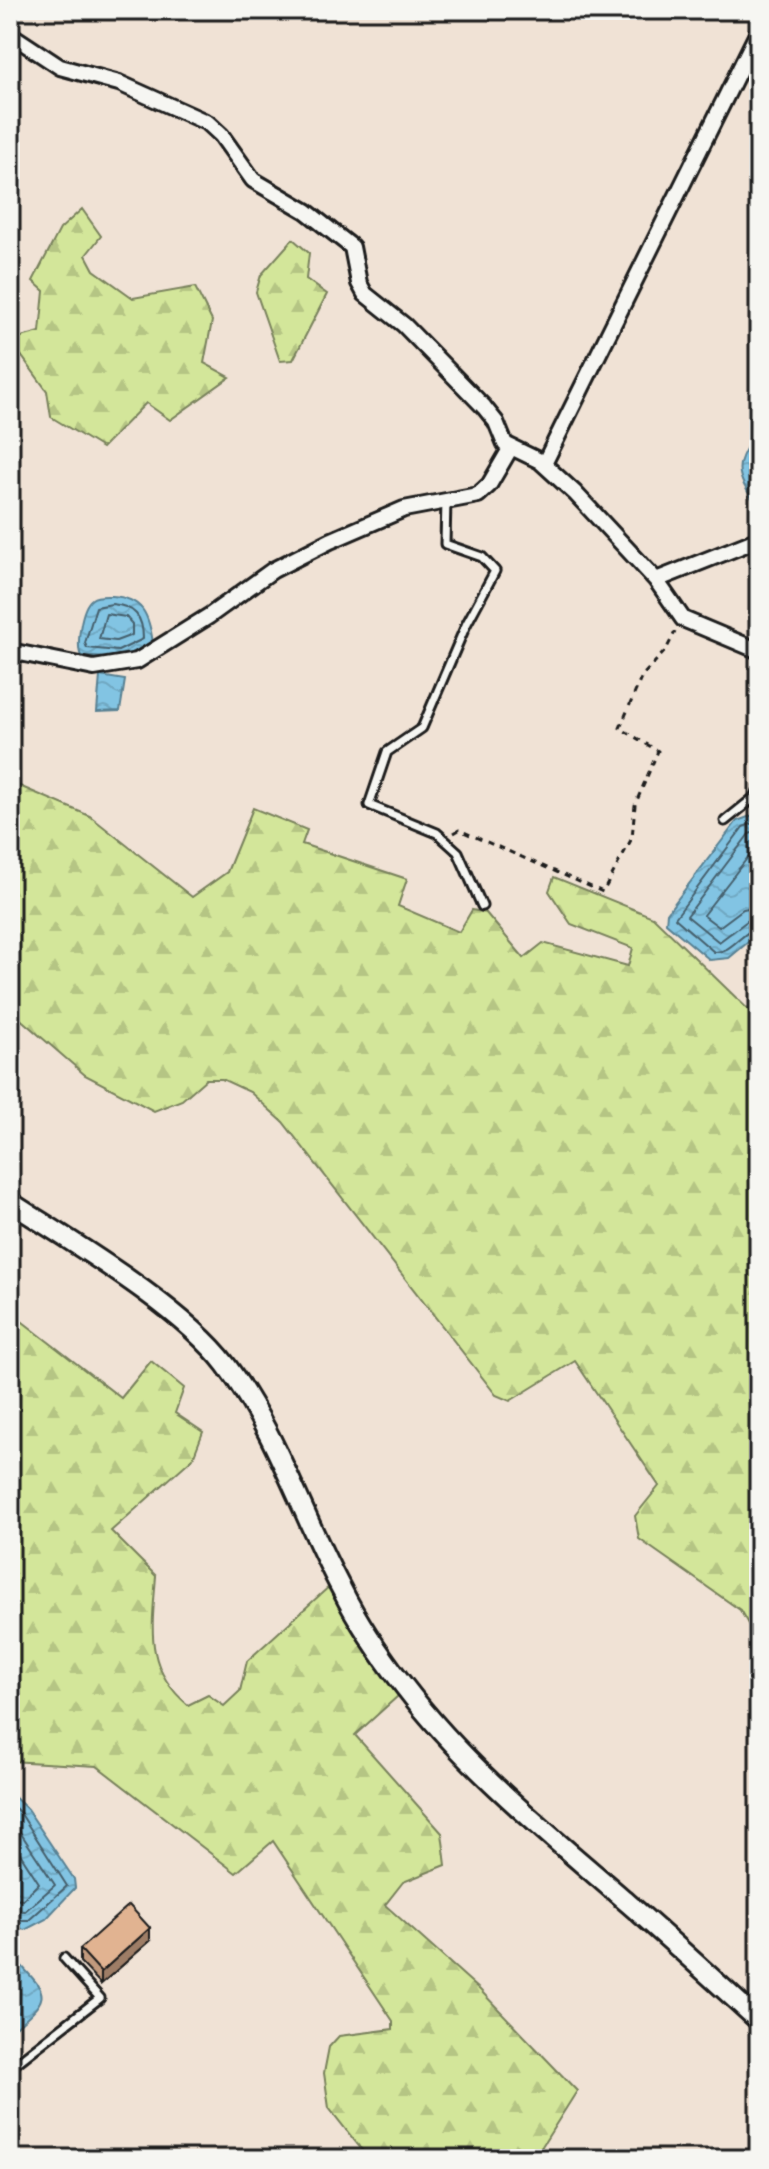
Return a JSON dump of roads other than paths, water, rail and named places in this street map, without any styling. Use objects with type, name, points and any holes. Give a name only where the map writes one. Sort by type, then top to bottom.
[{"type":"street","points":[[544,464],[759,30]]},
{"type":"street","points":[[10,34],[60,67],[119,83],[213,126],[253,180],[306,211],[352,247],[359,283],[365,294],[404,325],[484,407],[510,449],[544,464],[656,580],[683,619],[759,651]]},
{"type":"street","points":[[10,651],[94,668],[137,661],[209,616],[273,570],[385,516],[446,500],[469,498],[484,490],[510,449]]},
{"type":"street","points":[[656,580],[759,539]]},
{"type":"street","points":[[10,1202],[121,1277],[196,1332],[212,1348],[234,1377],[279,1457],[359,1622],[420,1707],[519,1811],[629,1904],[759,2021]]},
{"type":"lane","points":[[446,500],[445,544],[482,557],[495,571],[466,625],[422,728],[387,752],[369,805],[437,833],[444,839],[458,852],[482,906]]},
{"type":"lane","points":[[759,671],[759,717]]},
{"type":"lane","points":[[725,821],[756,796],[759,788]]},
{"type":"lane","points":[[10,2068],[100,1998],[64,1958]]},
{"type":"water","points":[[759,429],[759,508],[744,486],[740,469],[744,452]]},
{"type":"water","points":[[112,596],[138,604],[146,616],[153,643],[119,659],[81,656],[80,626],[88,603],[96,597]]},
{"type":"water","points":[[100,676],[125,680],[120,711],[97,712]]},
{"type":"water","points":[[759,813],[759,933],[729,958],[710,960],[666,923],[667,913],[737,821]]},
{"type":"water","points":[[10,1793],[27,1809],[74,1879],[75,1888],[46,1919],[25,1930],[10,1926]]},
{"type":"water","points":[[10,1953],[42,1994],[35,2009],[10,2032]]}]
